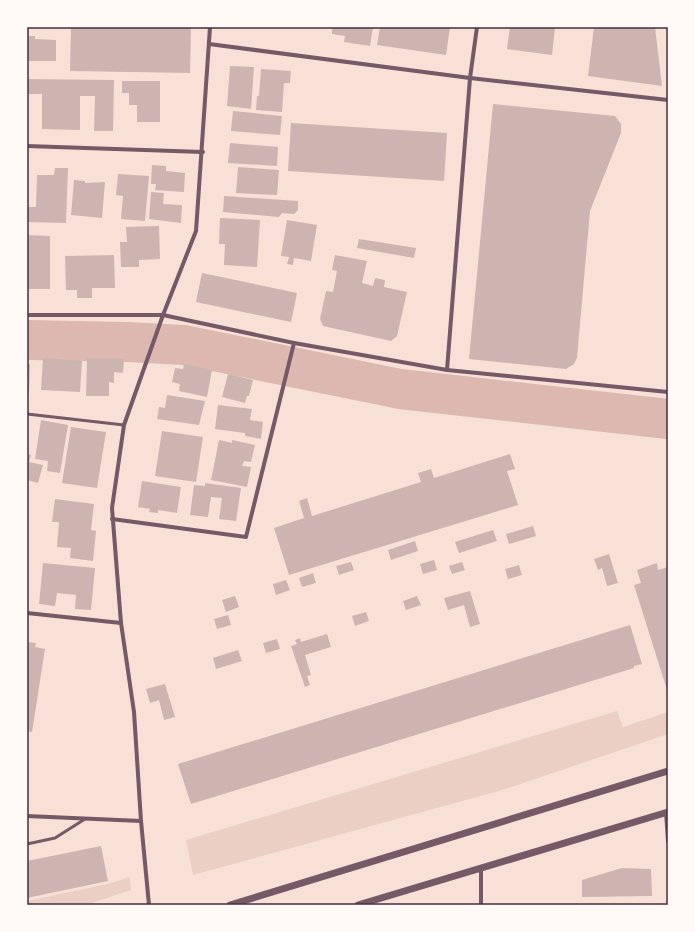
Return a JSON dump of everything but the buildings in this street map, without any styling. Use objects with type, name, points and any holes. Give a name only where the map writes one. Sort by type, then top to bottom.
[{"type":"street","points":[[148,905],[134,712],[121,623],[112,519],[124,424],[163,315],[196,231],[203,152],[210,27]]},
{"type":"street","points":[[447,370],[470,78],[477,27]]},
{"type":"street","points":[[209,44],[470,78],[668,100]]},
{"type":"street","points":[[27,146],[203,152]]},
{"type":"street","points":[[27,315],[163,315],[294,343],[447,370],[668,392]]},
{"type":"street","points":[[112,519],[246,537],[294,343]]},
{"type":"street","points":[[27,613],[121,623]]},
{"type":"street","points":[[230,905],[668,771]]},
{"type":"street","points":[[358,905],[667,812],[668,841]]},
{"type":"street","points":[[27,816],[141,821]]},
{"type":"street","points":[[481,868],[481,905]]},
{"type":"lane","points":[[27,414],[124,424]]},
{"type":"lane","points":[[27,844],[55,838],[86,818]]},
{"type":"shaded area","points":[[617,711],[623,727],[668,712],[668,734],[506,789],[193,875],[186,840]]},
{"type":"shaded area","points":[[130,877],[131,890],[86,905],[27,905],[27,901],[107,884]]},
{"type":"waterway","points":[[27,340],[184,345],[400,389],[668,419]]}]
